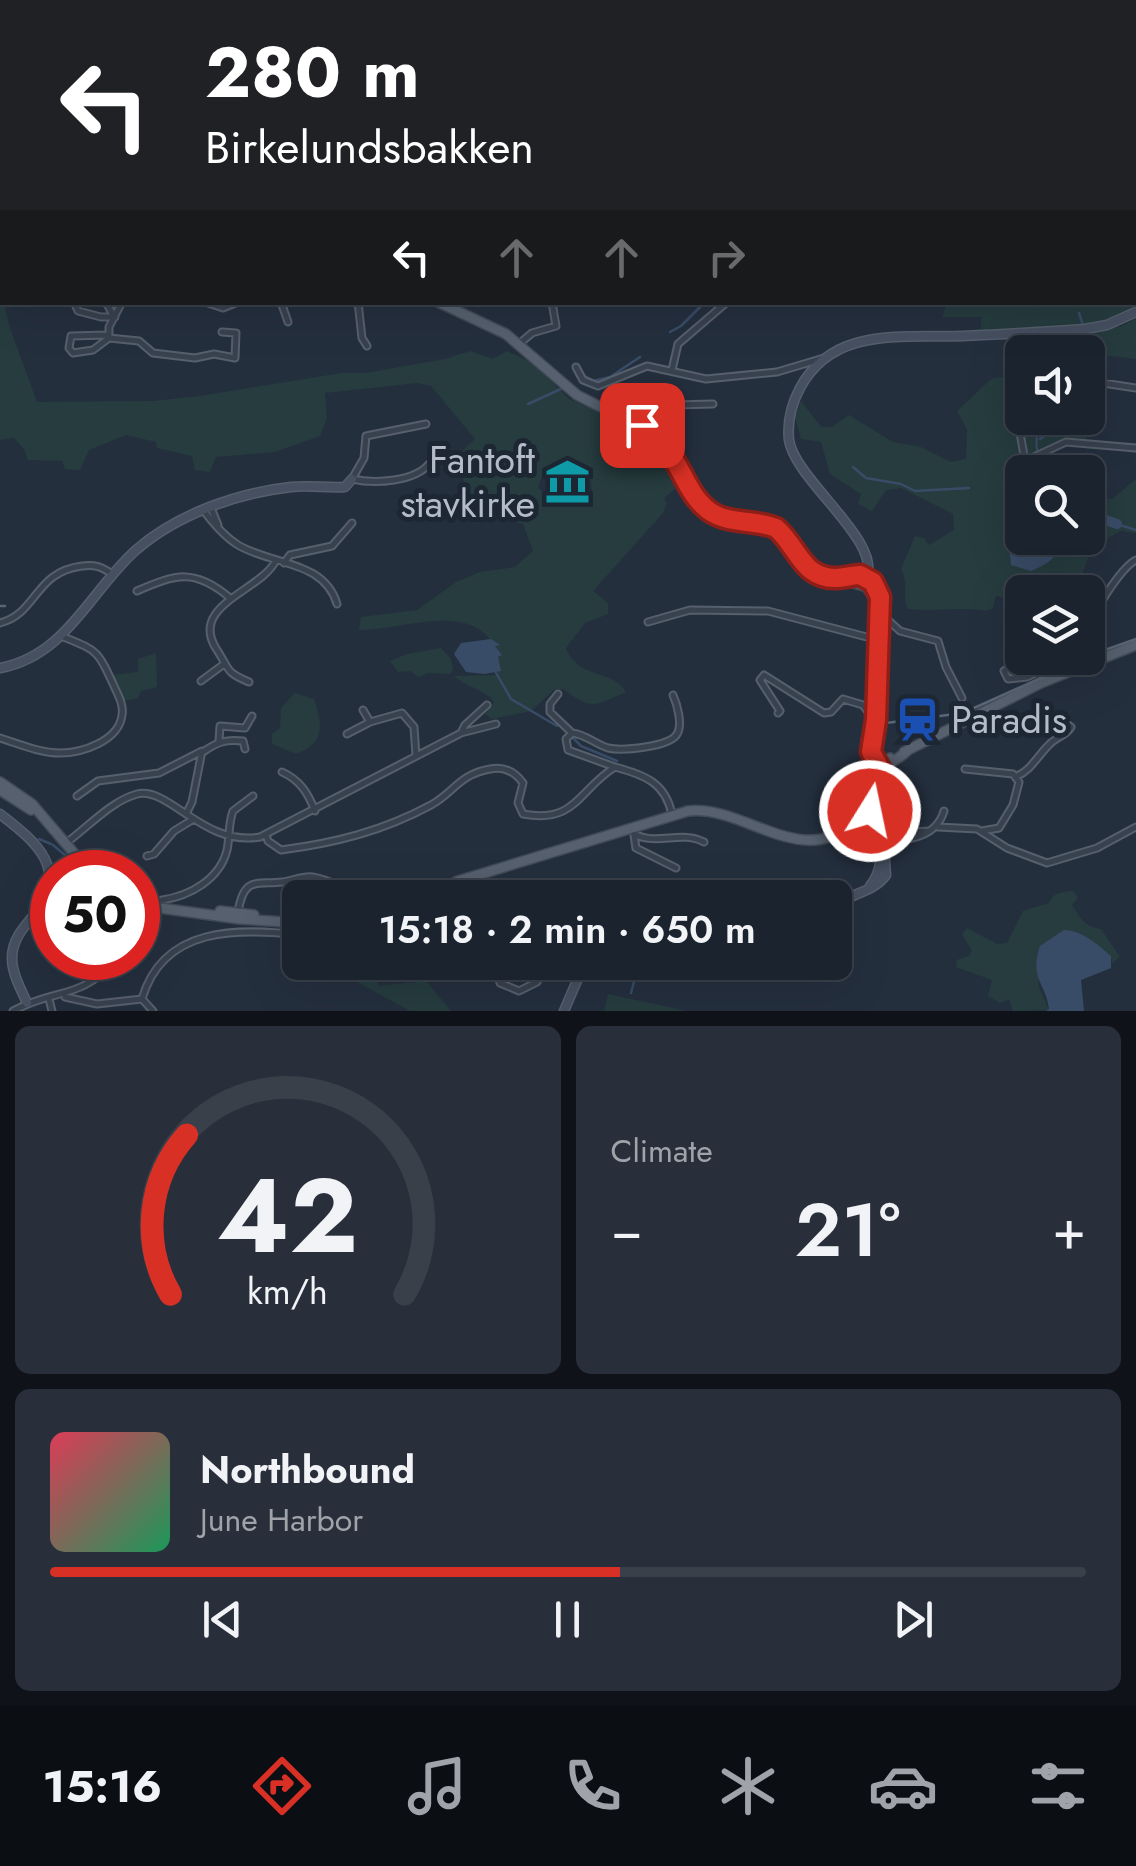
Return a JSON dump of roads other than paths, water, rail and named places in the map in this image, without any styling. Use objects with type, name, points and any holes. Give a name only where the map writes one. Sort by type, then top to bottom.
[{"type":"main road","points":[[445,305],[518,344],[577,395],[648,429],[673,454],[709,511],[723,518],[772,526],[784,535],[810,570],[839,578],[863,579],[879,592],[872,742],[872,757],[878,768]]},
{"type":"main road","points":[[462,880],[634,831],[672,815],[710,811],[774,836],[802,840],[823,837],[859,814],[878,768],[1041,682],[1136,645]]},
{"type":"main road","points":[[0,786],[32,804],[72,850]]},
{"type":"main road","points":[[160,908],[282,921]]},
{"type":"street","points":[[76,305],[83,313],[116,317]]},
{"type":"street","points":[[106,305],[116,317]]},
{"type":"street","points":[[121,305],[108,337],[82,354],[73,353],[69,348],[75,333],[108,337],[139,341],[153,353],[235,358],[236,333],[222,332]]},
{"type":"street","points":[[283,305],[288,322]]},
{"type":"street","points":[[358,305],[366,346]]},
{"type":"street","points":[[518,344],[532,333],[556,326],[552,305]]},
{"type":"street","points":[[672,370],[678,344],[724,305]]},
{"type":"street","points":[[576,367],[583,380],[594,386],[610,383],[640,367],[706,379],[777,372],[877,337],[1095,328],[1136,312]]},
{"type":"street","points":[[1058,331],[1058,335]]},
{"type":"street","points":[[824,358],[795,398],[789,419],[790,443],[802,472],[855,533],[869,567],[863,579]]},
{"type":"street","points":[[1105,383],[1136,388]]},
{"type":"street","points":[[648,429],[674,405],[713,404]]},
{"type":"street","points":[[0,668],[33,658],[61,636],[112,574],[156,534],[207,510],[274,490],[345,486],[364,458],[366,436],[426,424]]},
{"type":"street","points":[[1020,435],[1024,461],[1066,442],[1136,448]]},
{"type":"street","points":[[352,478],[366,482],[404,478],[425,469],[430,462]]},
{"type":"street","points":[[207,510],[238,544],[324,580],[337,604]]},
{"type":"street","points":[[284,562],[290,554],[332,546],[352,524]]},
{"type":"street","points":[[249,682],[230,675],[211,641],[210,629],[220,608],[268,574],[276,560]]},
{"type":"street","points":[[1105,598],[1121,572],[1136,560]]},
{"type":"street","points":[[0,623],[16,618],[58,572],[90,565],[112,574]]},
{"type":"street","points":[[137,591],[170,578],[190,576],[217,587],[230,598]]},
{"type":"street","points":[[648,622],[690,610],[768,611],[878,640]]},
{"type":"street","points":[[878,618],[888,620],[900,631],[938,641],[962,698]]},
{"type":"street","points":[[0,738],[50,752],[73,752],[104,740],[120,723],[122,706],[102,657],[61,636]]},
{"type":"street","points":[[201,681],[224,664]]},
{"type":"street","points":[[778,714],[780,711],[760,680],[764,675],[824,713],[831,712],[842,699],[862,704],[871,716],[864,736],[872,742]]},
{"type":"street","points":[[1006,675],[1008,679],[1028,675]]},
{"type":"street","points":[[558,694],[550,704],[550,712],[572,733],[614,749],[667,742],[679,730],[672,695]]},
{"type":"street","points":[[462,733],[466,724],[487,705]]},
{"type":"street","points":[[363,710],[370,722]]},
{"type":"street","points":[[347,734],[370,722],[404,714],[414,727],[416,756]]},
{"type":"street","points":[[218,742],[222,724],[245,728],[252,716]]},
{"type":"street","points":[[66,843],[136,794],[153,794],[192,820],[230,836],[252,838],[316,811],[462,733],[496,724]]},
{"type":"street","points":[[965,769],[1024,774],[1052,742],[1069,732],[1068,724]]},
{"type":"street","points":[[572,733],[565,742],[566,748],[633,772],[663,789],[672,815]]},
{"type":"street","points":[[77,796],[98,780],[159,773],[178,766],[218,742],[243,741],[245,750]]},
{"type":"street","points":[[186,814],[203,752]]},
{"type":"street","points":[[266,834],[268,841],[281,850],[350,839],[433,804],[456,782],[495,768],[516,774],[524,783],[518,803],[523,814],[554,816],[570,808],[615,767]]},
{"type":"street","points":[[282,772],[304,788],[316,811]]},
{"type":"street","points":[[859,814],[882,835],[936,827],[982,831],[999,828],[1017,792],[1017,776]]},
{"type":"street","points":[[162,900],[177,898],[206,882],[225,858],[233,811],[253,796]]},
{"type":"street","points":[[936,827],[944,812]]},
{"type":"street","points":[[0,814],[36,844],[48,869],[46,897],[19,933],[12,952],[13,970],[28,1003]]},
{"type":"street","points":[[859,814],[882,835]]},
{"type":"street","points":[[157,850],[174,831],[192,820]]},
{"type":"street","points":[[982,831],[998,843],[1047,863],[1097,848],[1136,827]]},
{"type":"street","points":[[634,831],[648,840],[684,836],[704,842]]},
{"type":"street","points":[[634,831],[636,848],[676,868]]},
{"type":"street","points":[[852,897],[867,889],[880,870],[882,835]]},
{"type":"street","points":[[291,880],[312,876],[323,880]]},
{"type":"street","points":[[241,915],[245,894],[256,882],[282,882]]},
{"type":"street","points":[[142,999],[160,962],[186,943],[232,931],[282,934]]},
{"type":"street","points":[[13,1011],[94,980]]},
{"type":"street","points":[[499,980],[519,990],[538,980]]},
{"type":"street","points":[[564,1011],[577,980]]},
{"type":"street","points":[[62,995],[96,1004],[142,999]]},
{"type":"street","points":[[49,998],[52,1011]]},
{"type":"street","points":[[142,999],[153,1011]]},
{"type":"water","points":[[1010,555],[1055,555],[1031,571],[1011,565]]},
{"type":"water","points":[[491,639],[500,645],[495,646],[502,655],[498,657],[501,671],[466,672],[454,654],[461,643]]},
{"type":"water","points":[[1064,930],[1083,935],[1111,956],[1111,968],[1081,980],[1084,1011],[1046,1011],[1049,1009],[1037,974],[1037,957],[1040,946]]},
{"type":"waterway","points":[[670,332],[702,305]]},
{"type":"waterway","points":[[1079,313],[1083,325]]},
{"type":"waterway","points":[[583,375],[593,381],[610,377],[640,357]]},
{"type":"waterway","points":[[528,404],[561,389]]},
{"type":"waterway","points":[[1038,435],[1040,455]]},
{"type":"waterway","points":[[1040,439],[1046,435]]},
{"type":"waterway","points":[[853,467],[866,478],[901,484],[915,491],[969,488]]},
{"type":"waterway","points":[[1105,520],[1117,524]]},
{"type":"waterway","points":[[1117,524],[1136,530]]},
{"type":"waterway","points":[[495,671],[511,699],[557,726]]},
{"type":"waterway","points":[[572,737],[581,746],[617,761]]},
{"type":"waterway","points":[[39,839],[51,844]]},
{"type":"waterway","points":[[632,842],[633,850]]},
{"type":"waterway","points":[[53,845],[59,850]]},
{"type":"waterway","points":[[631,993],[634,980]]},
{"type":"tram line","points":[[0,606],[5,606]]},
{"type":"tram line","points":[[1105,650],[1136,639]]},
{"type":"tram line","points":[[886,723],[963,713],[1047,675]]},
{"type":"place","name":"Fantoft stavkirke","points":[[568,481]]},
{"type":"place","name":"Paradis","points":[[918,719]]}]
